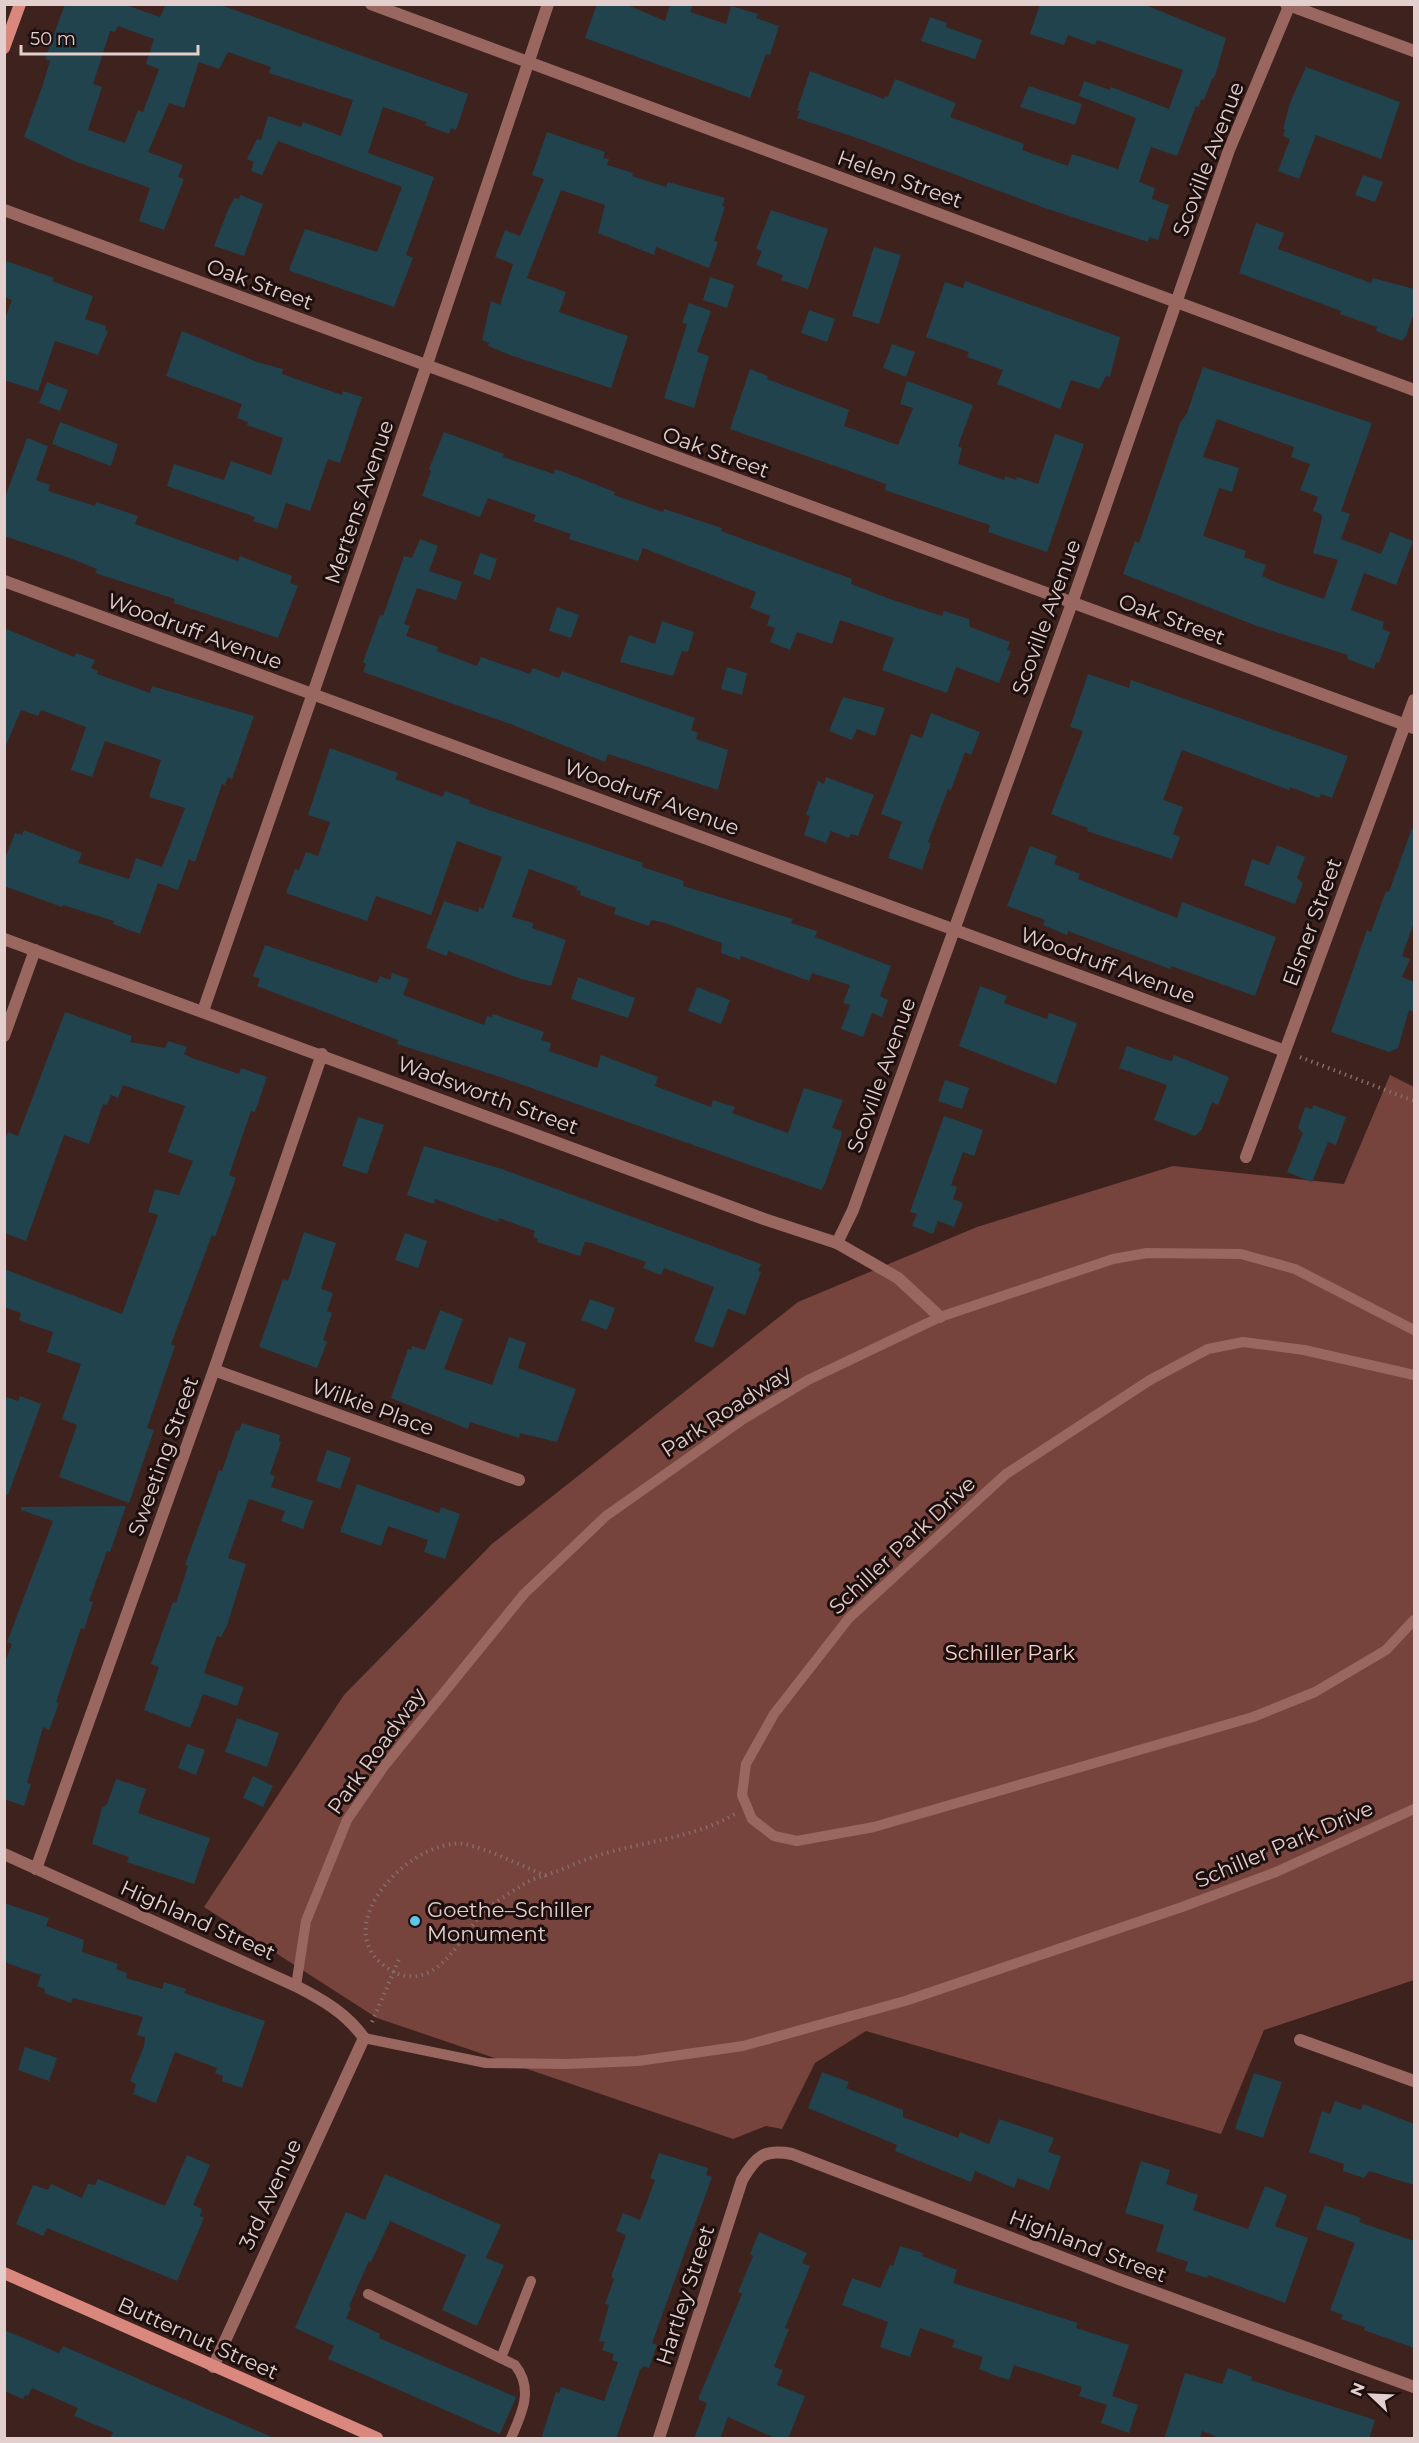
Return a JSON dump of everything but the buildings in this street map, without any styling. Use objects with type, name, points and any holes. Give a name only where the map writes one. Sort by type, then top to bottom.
[{"type":"street","points":[[4,48],[20,4]]},
{"type":"street","name":"Helen Street","points":[[371,4],[1414,390]]},
{"type":"street","name":"Mertens Avenue","points":[[203,1011],[426,367],[548,4]]},
{"type":"street","points":[[1289,5],[1414,51]]},
{"type":"street","name":"Scoville Avenue","points":[[837,1243],[853,1210],[1072,603],[1230,150],[1289,5]]},
{"type":"street","name":"Oak Street","points":[[4,210],[426,367],[1410,726]]},
{"type":"street","name":"Woodruff Avenue","points":[[4,581],[954,928],[1285,1052]]},
{"type":"street","name":"Elsner Street","points":[[1246,1157],[1410,726],[1414,700]]},
{"type":"street","name":"Wadsworth Street","points":[[4,939],[322,1054],[764,1219],[837,1243],[898,1278],[940,1317]]},
{"type":"street","points":[[4,1036],[35,950]]},
{"type":"street","name":"Sweeting Street","points":[[36,1869],[214,1371],[322,1054]]},
{"type":"street","name":"Wilkie Place","points":[[214,1371],[519,1480]]},
{"type":"street","name":"Highland Street","points":[[4,1854],[324,2000],[352,2021],[364,2038]]},
{"type":"street","name":"3rd Avenue","points":[[213,2367],[364,2038]]},
{"type":"street","points":[[1300,2040],[1414,2081]]},
{"type":"street","name":"Highland Street","points":[[751,2165],[758,2157],[775,2151],[792,2154],[1105,2274],[1414,2387]]},
{"type":"street","name":"Hartley Street","points":[[659,2439],[742,2180],[751,2165]]},
{"type":"street","name":"Butternut Street","points":[[4,2273],[377,2439]]},
{"type":"lane","name":"Park Roadway","points":[[296,1986],[306,1921],[347,1820],[385,1765],[524,1594],[606,1516],[742,1420],[808,1380],[940,1317],[1113,1259],[1147,1253],[1241,1254],[1295,1269],[1401,1320],[1414,1330]]},
{"type":"lane","name":"Schiller Park Drive","points":[[746,1808],[742,1795],[746,1764],[774,1714],[849,1618],[1006,1474],[1038,1452],[1150,1380],[1208,1349],[1243,1342],[1304,1350],[1414,1375]]},
{"type":"lane","points":[[746,1808],[752,1819],[774,1836],[797,1841],[874,1827],[1253,1717],[1315,1692],[1386,1650],[1414,1620]]},
{"type":"lane","name":"Schiller Park Drive","points":[[364,2038],[486,2063],[566,2064],[638,2061],[743,2046],[905,2001],[1182,1907],[1276,1872],[1414,1809]]},
{"type":"lane","points":[[501,2358],[531,2281]]},
{"type":"lane","points":[[368,2294],[515,2366],[524,2376],[526,2393],[521,2415],[511,2439]]},
{"type":"path","points":[[1285,1052],[1414,1101]]},
{"type":"path","points":[[546,1876],[465,1844],[443,1845],[419,1856],[389,1878],[372,1906],[364,1930],[370,1950],[376,1959],[393,1973],[408,1976],[433,1971],[486,1910],[526,1883],[546,1876],[600,1855],[712,1827],[746,1808]]},
{"type":"path","points":[[372,2021],[400,1957]]},
{"type":"green space","name":"Schiller Park","points":[[1390,1075],[1414,1087],[1414,1980],[1264,2030],[1221,2134],[866,2031],[815,2063],[782,2129],[766,2126],[733,2139],[377,2018],[204,1907],[344,1695],[492,1544],[798,1302],[977,1227],[1173,1166],[1344,1184]]},
{"type":"place","name":"Goethe–Schiller Monument","points":[[415,1921]]}]
